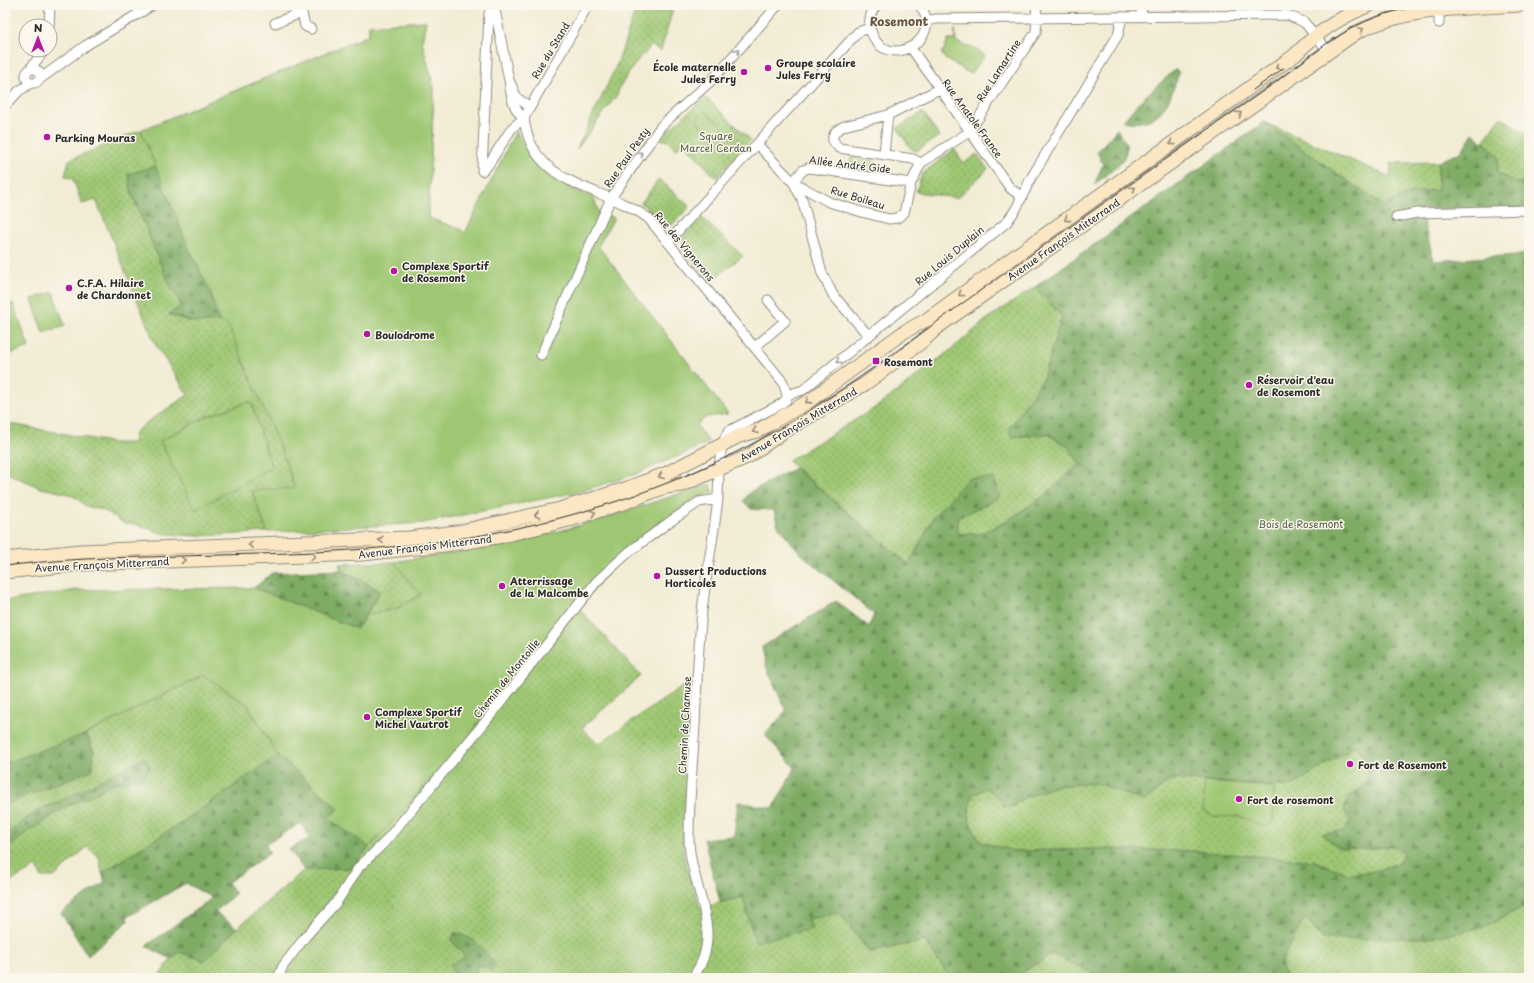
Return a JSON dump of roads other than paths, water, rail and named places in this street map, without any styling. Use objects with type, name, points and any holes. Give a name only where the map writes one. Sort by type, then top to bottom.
[{"type":"main road","name":"Avenue François Mitterrand","points":[[5,558],[80,551],[359,542],[457,532],[560,509],[622,490],[667,473],[739,436],[757,431],[829,388],[867,358],[914,325],[926,320],[1295,55],[1316,35],[1358,10],[1370,5]]},
{"type":"main road","name":"Avenue François Mitterrand","points":[[5,572],[82,564],[363,554],[462,543],[502,536],[568,520],[626,502],[665,487],[682,485],[749,456],[783,432],[866,384],[920,344],[939,326],[1342,41],[1372,25],[1407,15],[1519,5]]},
{"type":"street","points":[[49,18],[50,5]]},
{"type":"street","points":[[40,74],[51,70],[153,5]]},
{"type":"street","name":"Rue du Stand","points":[[530,106],[588,5]]},
{"type":"street","name":"Rue Paul Pesty","points":[[541,355],[611,198],[660,126],[712,80],[778,5]]},
{"type":"street","points":[[876,5],[871,14],[870,28],[875,39],[888,49],[896,51],[911,48],[922,38],[925,32],[926,21],[925,14],[919,5]]},
{"type":"street","name":"Rue Lamartine","points":[[969,132],[1036,32],[1036,5]]},
{"type":"street","points":[[1141,16],[1142,5]]},
{"type":"street","points":[[495,7],[489,13],[482,171],[488,165],[512,128],[524,118],[530,106],[518,98],[508,80]]},
{"type":"street","points":[[495,7],[513,103],[517,112],[524,118]]},
{"type":"street","points":[[275,23],[300,9],[305,26],[311,29]]},
{"type":"street","points":[[926,21],[936,19],[1122,17],[1288,10],[1304,22],[1328,51]]},
{"type":"street","name":"Rue Louis Duplain","points":[[722,446],[725,436],[729,431],[781,404],[786,400],[787,395],[803,390],[1007,222],[1031,178],[1118,35],[1122,17]]},
{"type":"street","points":[[669,242],[858,32],[870,28]]},
{"type":"street","name":"Rue Anatole France","points":[[911,48],[1010,188],[1022,197]]},
{"type":"street","points":[[20,91],[28,72],[39,58]]},
{"type":"street","points":[[5,106],[20,91],[31,83],[37,83],[43,58]]},
{"type":"street","points":[[31,83],[26,79],[28,72],[34,68],[40,74]]},
{"type":"street","points":[[939,89],[888,115],[844,126],[836,131],[833,136],[833,141],[839,148],[884,154],[913,159],[921,162],[969,132]]},
{"type":"street","points":[[884,154],[888,115]]},
{"type":"street","name":"Rue des Vignerons","points":[[524,118],[530,142],[538,156],[553,170],[573,183],[636,208],[648,218],[783,382],[787,395]]},
{"type":"street","points":[[757,144],[792,182],[802,199],[822,273],[833,294],[869,336]]},
{"type":"street","name":"Rue Boileau","points":[[792,182],[829,202],[889,218],[897,218],[904,213],[911,183],[921,162]]},
{"type":"street","name":"Allée André Gide","points":[[792,182],[803,170],[809,168],[911,183]]},
{"type":"street","points":[[1396,217],[1417,212],[1529,210]]},
{"type":"street","points":[[755,347],[785,321],[768,300]]},
{"type":"street","name":"Chemin de Chamuse","points":[[692,978],[703,960],[707,945],[707,921],[695,877],[689,837],[703,604],[718,499],[722,446]]},
{"type":"street","name":"Chemin de Montoille","points":[[278,978],[283,966],[306,936],[336,903],[359,867],[383,844],[525,674],[565,620],[597,581],[628,552],[668,522],[699,502],[718,499]]},
{"type":"tram line","points":[[5,566],[92,559],[325,552],[414,545],[503,531],[575,514],[646,491],[680,478],[747,447],[833,395],[1276,82],[1312,54],[1347,31],[1366,21],[1385,14],[1407,8],[1431,5]]},
{"type":"tram line","points":[[1253,90],[1284,68]]},
{"type":"place","name":"Groupe scolaire Jules Ferry","points":[[768,68]]},
{"type":"place","name":"École maternelle Jules Ferry","points":[[744,72]]},
{"type":"place","name":"Parking Mouras","points":[[47,137]]},
{"type":"place","name":"Complexe Sportif de Rosemont","points":[[394,271]]},
{"type":"place","name":"C.F.A. Hilaire de Chardonnet","points":[[69,288]]},
{"type":"place","name":"Boulodrome","points":[[367,334]]},
{"type":"place","name":"Rosemont","points":[[876,361]]},
{"type":"place","name":"Réservoir d'eau de Rosemont","points":[[1249,385]]},
{"type":"place","name":"Dussert Productions Horticoles","points":[[657,576]]},
{"type":"place","name":"Atterrissage de la Malcombe","points":[[502,586]]},
{"type":"place","name":"Complexe Sportif Michel Vautrot","points":[[367,717]]},
{"type":"place","name":"Fort de Rosemont","points":[[1350,764]]},
{"type":"place","name":"Fort de rosemont","points":[[1239,799]]},
{"type":"district","name":"Rosemont","points":[[899,21]]},
{"type":"park label","name":"Square Marcel Cerdan","points":[[716,140]]},
{"type":"park label","name":"Bois de Rosemont","points":[[1301,523]]}]
